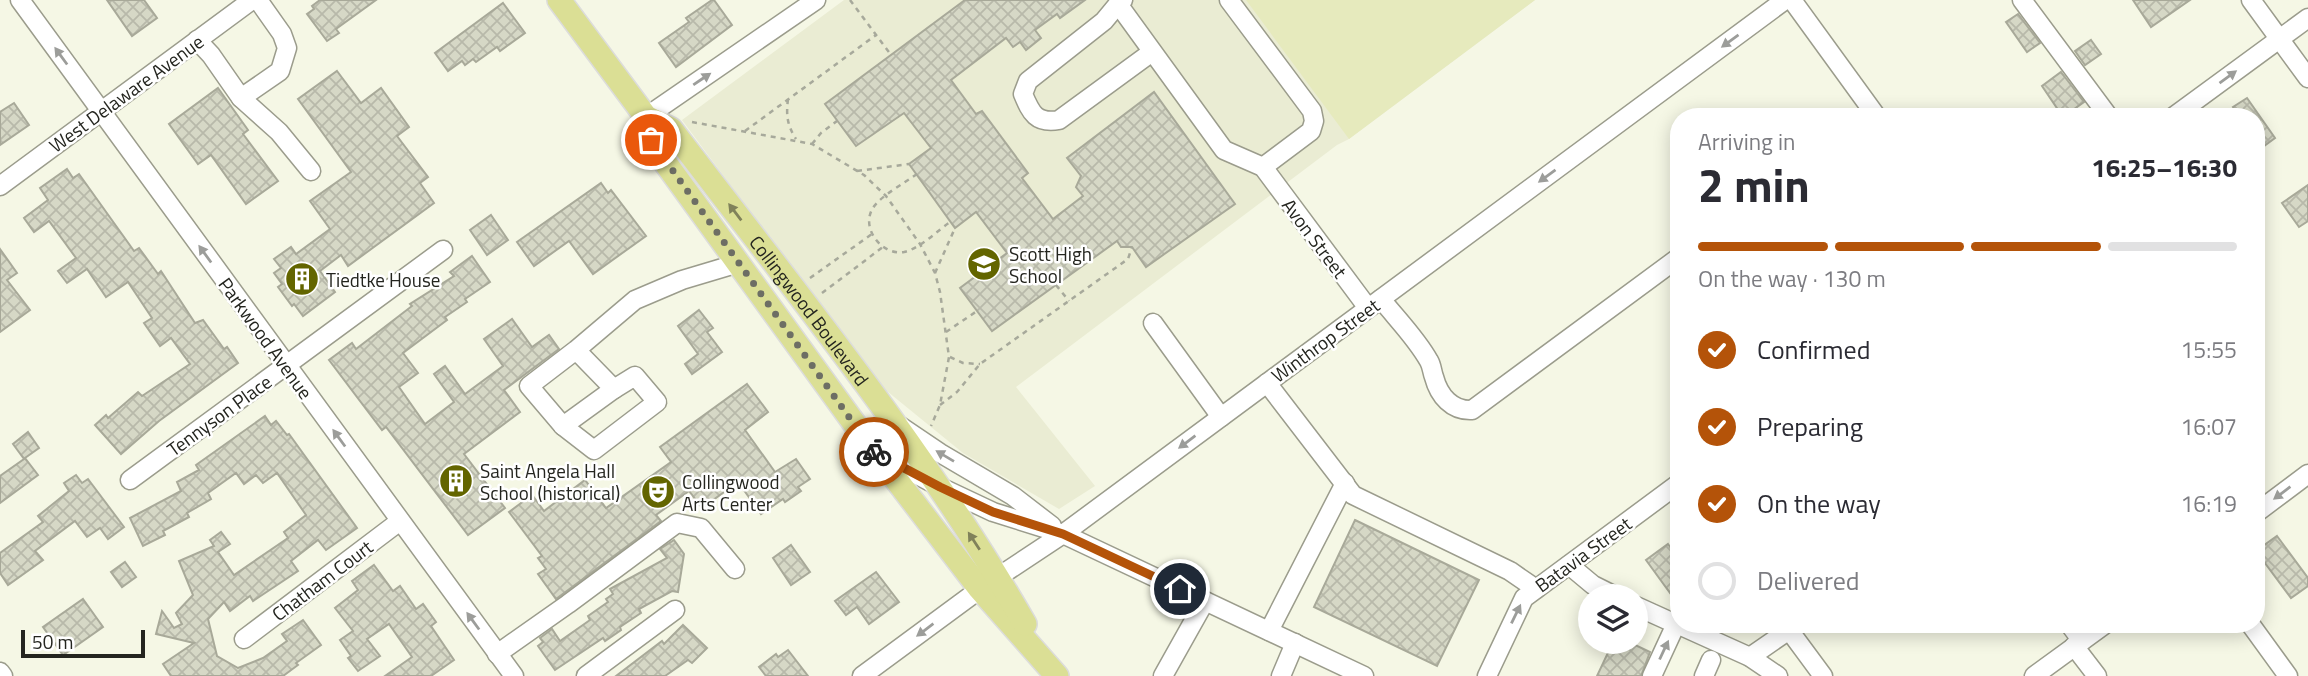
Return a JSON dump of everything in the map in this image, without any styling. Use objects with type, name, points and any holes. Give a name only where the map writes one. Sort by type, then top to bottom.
[{"type":"main road","name":"Collingwood Boulevard","points":[[559,0],[646,117],[651,143],[874,452],[989,584],[1052,669]]},
{"type":"main road","name":"Collingwood Boulevard","points":[[646,117],[671,129],[895,423],[940,487],[989,584]]},
{"type":"main road","points":[[739,263],[768,257]]},
{"type":"street","name":"Parkwood Avenue","points":[[20,0],[513,676]]},
{"type":"street","name":"West Delaware Avenue","points":[[0,186],[252,0]]},
{"type":"street","points":[[240,98],[281,71],[287,48],[282,33],[258,0]]},
{"type":"street","points":[[1152,52],[1059,120],[1039,120],[1028,107],[1023,94],[1028,81],[1104,21],[1120,2],[1152,52],[1224,150],[1263,167],[1311,131],[1314,121],[1312,111],[1229,0]]},
{"type":"street","name":"Winthrop Street","points":[[862,676],[1063,534],[1785,0]]},
{"type":"street","points":[[1792,0],[1870,108]]},
{"type":"street","points":[[2022,0],[2102,108]]},
{"type":"street","points":[[2251,0],[2308,78]]},
{"type":"street","points":[[646,117],[811,2]]},
{"type":"street","points":[[2185,108],[2308,18]]},
{"type":"street","points":[[197,40],[211,55],[240,98],[279,132],[311,171]]},
{"type":"street","name":"Avon Street","points":[[1263,167],[1375,304],[1430,363],[1438,389],[1445,399],[1462,411],[1472,410],[1670,264]]},
{"type":"street","name":"Tennyson Place","points":[[130,480],[443,250]]},
{"type":"street","points":[[562,426],[635,376],[657,402],[594,450],[562,426],[529,386],[635,300],[682,280],[739,263]]},
{"type":"street","points":[[1153,323],[1221,417]]},
{"type":"street","points":[[576,350],[614,389]]},
{"type":"street","points":[[1267,383],[1353,495],[1510,571],[1536,589]]},
{"type":"street","points":[[895,423],[1013,496],[1063,534]]},
{"type":"street","points":[[874,452],[993,512],[1063,534],[1364,676]]},
{"type":"street","points":[[2265,506],[2308,474]]},
{"type":"street","points":[[1269,631],[1345,483]]},
{"type":"street","name":"Batavia Street","points":[[1487,676],[1524,598],[1670,490]]},
{"type":"street","name":"Chatham Court","points":[[244,639],[400,522]]},
{"type":"street","points":[[497,654],[677,523],[701,528],[735,569]]},
{"type":"street","points":[[1569,565],[1591,584]]},
{"type":"street","points":[[1163,676],[1205,601]]},
{"type":"street","points":[[586,676],[675,610]]},
{"type":"street","points":[[1648,611],[1670,621]]},
{"type":"street","points":[[1652,676],[1674,633]]},
{"type":"street","points":[[1698,633],[1750,657],[1777,676]]},
{"type":"street","points":[[1750,657],[1784,633]]},
{"type":"street","points":[[1796,633],[1823,676]]},
{"type":"street","points":[[2074,633],[2097,676]]},
{"type":"street","points":[[2034,676],[2092,633]]},
{"type":"street","points":[[2257,633],[2288,676]]},
{"type":"street","points":[[1281,676],[1295,643]]},
{"type":"path","points":[[850,0],[891,55]]},
{"type":"path","points":[[745,131],[876,35]]},
{"type":"path","points":[[788,99],[786,117],[796,139]]},
{"type":"path","points":[[692,121],[812,144],[864,175],[886,196],[920,244],[940,292],[949,357],[940,405],[931,426]]},
{"type":"path","points":[[812,144],[837,121]]},
{"type":"path","points":[[856,171],[909,164]]},
{"type":"path","points":[[917,174],[873,206],[869,219],[872,234],[883,247],[905,252],[950,222]]},
{"type":"path","points":[[934,273],[955,228]]},
{"type":"path","points":[[810,278],[872,234]]},
{"type":"path","points":[[822,293],[883,247]]},
{"type":"path","points":[[940,405],[957,392],[980,364],[1128,259],[1132,247]]},
{"type":"path","points":[[1056,285],[1069,301]]},
{"type":"path","points":[[946,332],[977,311]]},
{"type":"path","points":[[949,357],[962,363],[980,364]]},
{"type":"shaded area","name":"Scott High School","points":[[844,0],[1535,0],[1349,139],[1337,145],[1016,387],[1095,486],[1059,509],[963,453],[877,383],[682,120]]},
{"type":"green space","points":[[1246,0],[1535,0],[1349,139]]},
{"type":"building","points":[[107,0],[144,0],[157,18],[132,36]]},
{"type":"building","points":[[320,0],[376,0],[336,29],[339,33],[327,41],[307,14]]},
{"type":"building","points":[[712,0],[732,25],[676,67],[659,43],[689,22],[686,18]]},
{"type":"building","name":"Scott High School","points":[[965,0],[1085,0],[1060,18],[1057,14],[1035,30],[1041,38],[1026,50],[1020,42],[1013,47],[1006,38],[951,80],[976,114],[982,111],[1028,173],[1022,178],[1053,219],[1083,196],[1076,187],[1081,176],[1067,158],[1154,92],[1235,204],[1146,267],[1132,247],[1121,247],[1117,241],[992,331],[960,288],[1007,253],[976,212],[955,228],[909,164],[931,148],[904,113],[856,146],[825,104]]},
{"type":"building","points":[[2133,0],[2190,0],[2151,27]]},
{"type":"building","points":[[503,3],[525,33],[500,51],[497,47],[476,62],[473,59],[465,65],[462,61],[448,71],[435,53]]},
{"type":"building","points":[[2018,14],[2040,43],[2027,52],[2006,22]]},
{"type":"building","points":[[2091,40],[2101,54],[2085,65],[2075,51]]},
{"type":"building","points":[[337,71],[361,103],[381,88],[409,127],[397,136],[428,177],[420,183],[434,203],[348,266],[341,255],[320,271],[335,292],[303,316],[278,287],[282,284],[274,273],[281,268],[274,259],[291,247],[296,254],[330,229],[310,201],[351,172],[298,99]]},
{"type":"building","points":[[2061,72],[2084,102],[2076,108],[2057,108],[2042,86]]},
{"type":"building","points":[[218,88],[248,130],[243,134],[278,181],[246,204],[211,155],[198,164],[169,124]]},
{"type":"building","points":[[2247,98],[2254,108],[2234,108]]},
{"type":"building","points":[[14,103],[29,125],[0,145],[0,112]]},
{"type":"building","points":[[2265,124],[2275,138],[2265,145]]},
{"type":"building","points":[[67,169],[73,178],[79,174],[134,251],[139,248],[158,274],[161,271],[195,323],[203,320],[238,363],[159,421],[121,454],[95,425],[106,415],[108,418],[138,392],[142,396],[190,364],[171,338],[160,346],[144,323],[152,318],[128,282],[106,297],[87,269],[67,283],[58,271],[76,258],[49,221],[34,232],[24,218],[48,200],[40,188]]},
{"type":"building","points":[[601,183],[608,193],[611,190],[646,236],[593,274],[569,241],[534,266],[517,242]]},
{"type":"building","points":[[2308,185],[2308,221],[2299,227],[2282,203]]},
{"type":"building","points":[[491,215],[508,240],[487,255],[470,230]]},
{"type":"building","points":[[0,249],[17,273],[7,280],[30,310],[0,332]]},
{"type":"building","points":[[472,256],[490,282],[465,299],[467,302],[445,317],[447,320],[403,353],[418,373],[399,387],[425,424],[454,402],[434,374],[445,366],[465,394],[503,366],[484,339],[512,319],[532,347],[549,335],[559,349],[504,390],[520,412],[464,454],[505,508],[468,535],[386,427],[382,430],[329,360],[352,343],[356,349],[412,306],[410,304],[454,276],[450,272]]},
{"type":"building","points":[[699,310],[713,328],[707,332],[722,352],[692,374],[685,364],[698,354],[678,326]]},
{"type":"building","name":"Collingwood Arts Center","points":[[747,384],[768,412],[745,430],[775,472],[796,459],[810,479],[798,487],[801,491],[761,514],[738,482],[702,508],[689,491],[656,515],[661,521],[556,599],[538,574],[546,569],[538,558],[542,556],[509,512],[532,495],[544,511],[585,480],[606,508],[671,462],[660,447]]},
{"type":"building","points":[[265,416],[271,425],[276,421],[287,435],[289,434],[357,528],[326,550],[318,540],[291,561],[298,571],[253,601],[250,596],[230,611],[224,602],[208,619],[217,656],[238,668],[263,658],[287,641],[282,634],[303,620],[321,645],[283,676],[171,676],[163,664],[194,643],[156,634],[162,611],[174,628],[182,624],[176,613],[193,595],[179,561],[214,546],[210,540],[221,532],[230,544],[218,552],[234,575],[288,538],[284,532],[306,515],[277,473],[263,483],[256,475],[244,484],[236,473],[208,493],[211,499],[187,513],[189,517],[163,531],[165,535],[143,546],[130,518],[181,491],[177,482],[199,470],[196,465]]},
{"type":"building","points":[[28,432],[39,448],[25,458],[38,475],[0,503],[0,476],[24,459],[13,444]]},
{"type":"building","points":[[76,475],[82,483],[88,479],[124,527],[108,539],[100,528],[87,537],[75,521],[35,551],[43,560],[8,585],[0,573],[0,553],[43,522],[38,516],[69,491],[64,483]]},
{"type":"building","points":[[1355,520],[1479,580],[1437,666],[1314,607]]},
{"type":"building","points":[[2277,536],[2308,578],[2308,586],[2291,598],[2265,563],[2265,545]]},
{"type":"building","points":[[674,540],[684,554],[678,592],[672,591],[639,609],[641,613],[620,627],[621,630],[605,641],[603,638],[555,670],[538,646],[543,642],[540,638],[552,629],[560,641],[590,620],[588,616],[608,602],[606,599],[613,594],[610,589],[667,558],[660,549]]},
{"type":"building","points":[[1668,544],[1670,593],[1646,560]]},
{"type":"building","points":[[791,545],[810,572],[791,585],[773,558]]},
{"type":"building","points":[[125,562],[136,577],[122,587],[111,572]]},
{"type":"building","points":[[374,565],[393,591],[400,586],[416,609],[423,604],[436,622],[431,626],[454,660],[431,676],[385,676],[412,657],[389,624],[367,639],[380,656],[358,671],[348,658],[351,656],[340,640],[353,631],[335,608],[358,590],[352,581]]},
{"type":"building","points":[[876,572],[899,602],[869,624],[857,607],[846,615],[835,601]]},
{"type":"building","points":[[83,599],[103,627],[63,655],[43,627]]},
{"type":"building","points":[[683,625],[707,648],[692,663],[688,660],[665,676],[616,676],[662,641],[664,644]]},
{"type":"building","points":[[788,650],[808,676],[766,676],[759,667],[776,654],[778,657]]},
{"type":"building","points":[[1650,652],[1641,676],[1597,676],[1607,654]]},
{"type":"way so far","points":[[651,140],[874,452]]},
{"type":"place","name":"Scott High School","points":[[984,264]]},
{"type":"place","name":"Tiedtke House","points":[[302,279]]},
{"type":"place","name":"Saint Angela Hall School (historical)","points":[[456,481]]},
{"type":"place","name":"Collingwood Arts Center","points":[[658,492]]},
{"type":"route","points":[[874,452],[993,512],[1063,534],[1180,589]]}]
